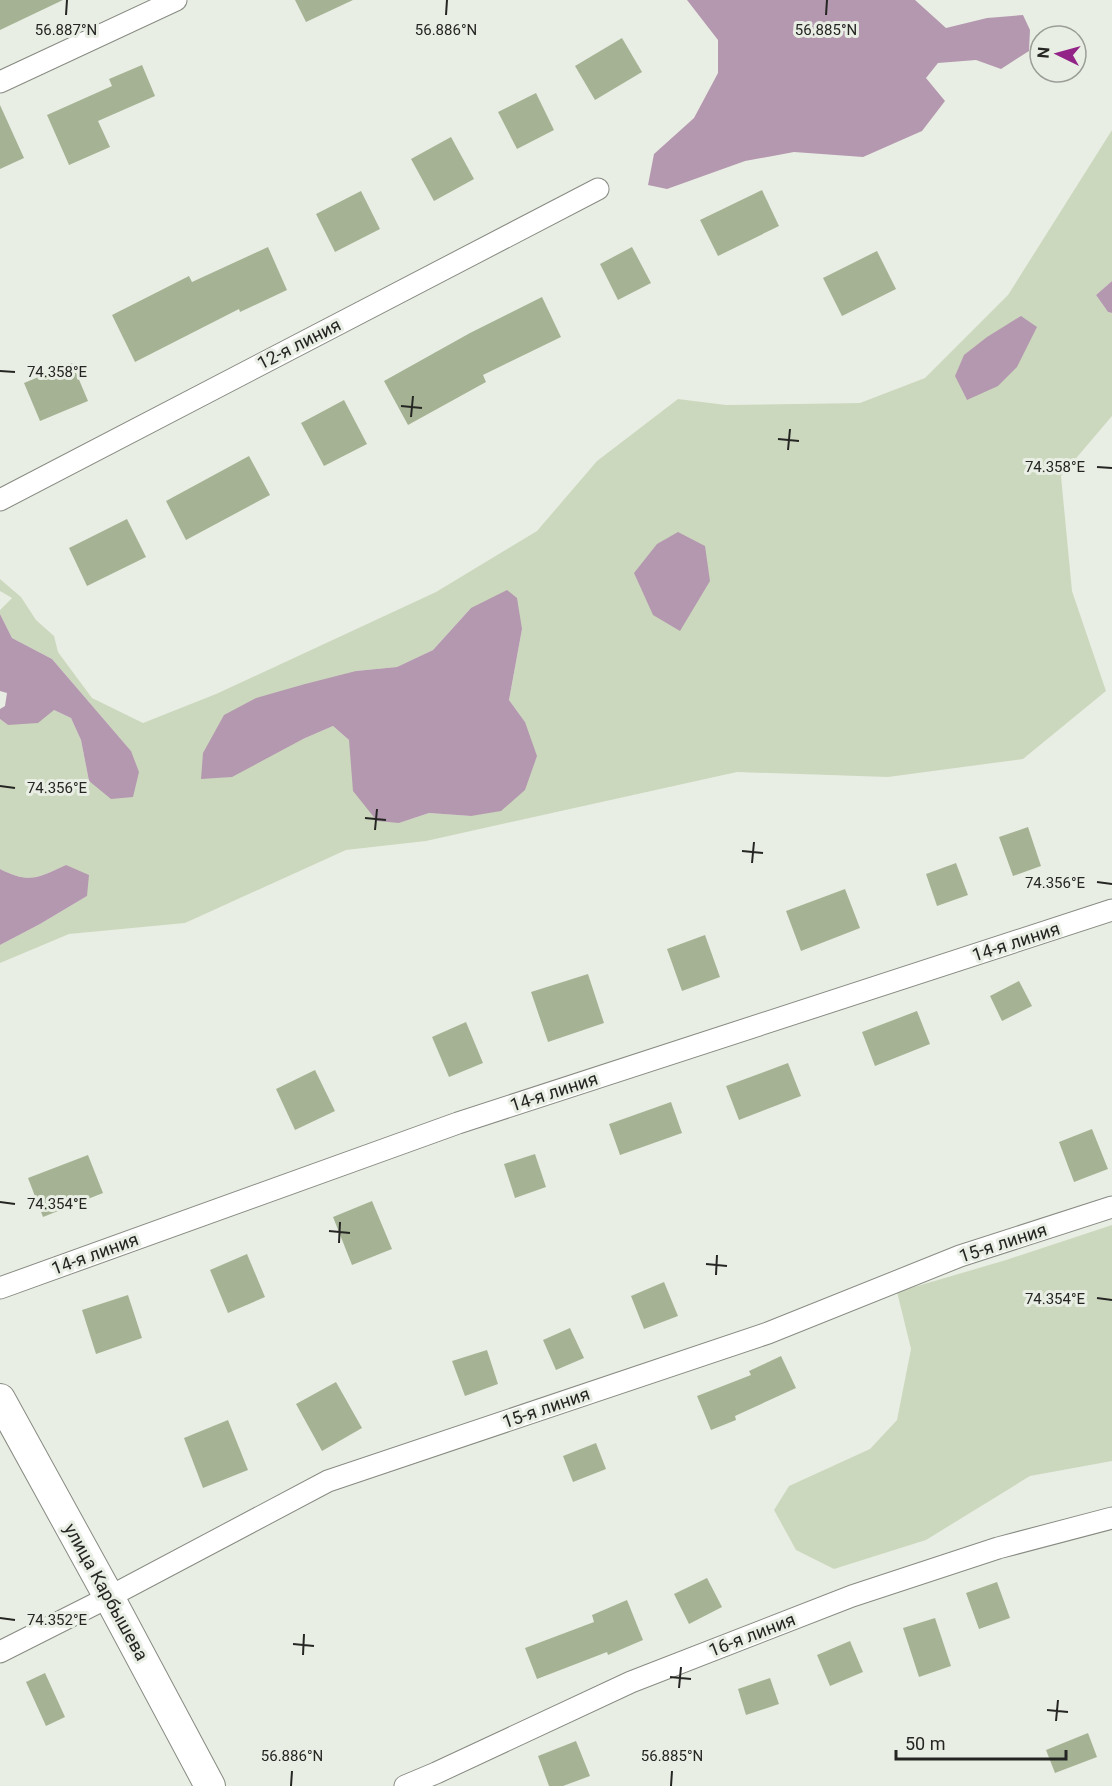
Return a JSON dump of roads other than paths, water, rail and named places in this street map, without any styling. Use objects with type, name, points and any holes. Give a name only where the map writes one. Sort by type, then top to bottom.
[{"type":"main road","name":"улица Карбышева","points":[[0,1400],[210,1786]]},
{"type":"street","points":[[0,82],[176,0]]},
{"type":"street","name":"12-я линия","points":[[0,500],[598,189]]},
{"type":"street","name":"14-я линия","points":[[0,1288],[458,1123],[1112,910]]},
{"type":"street","name":"15-я линия","points":[[0,1652],[328,1481],[768,1333],[960,1256],[1112,1207]]},
{"type":"street","name":"16-я линия","points":[[405,1786],[631,1682],[852,1596],[998,1548],[1112,1518]]}]
